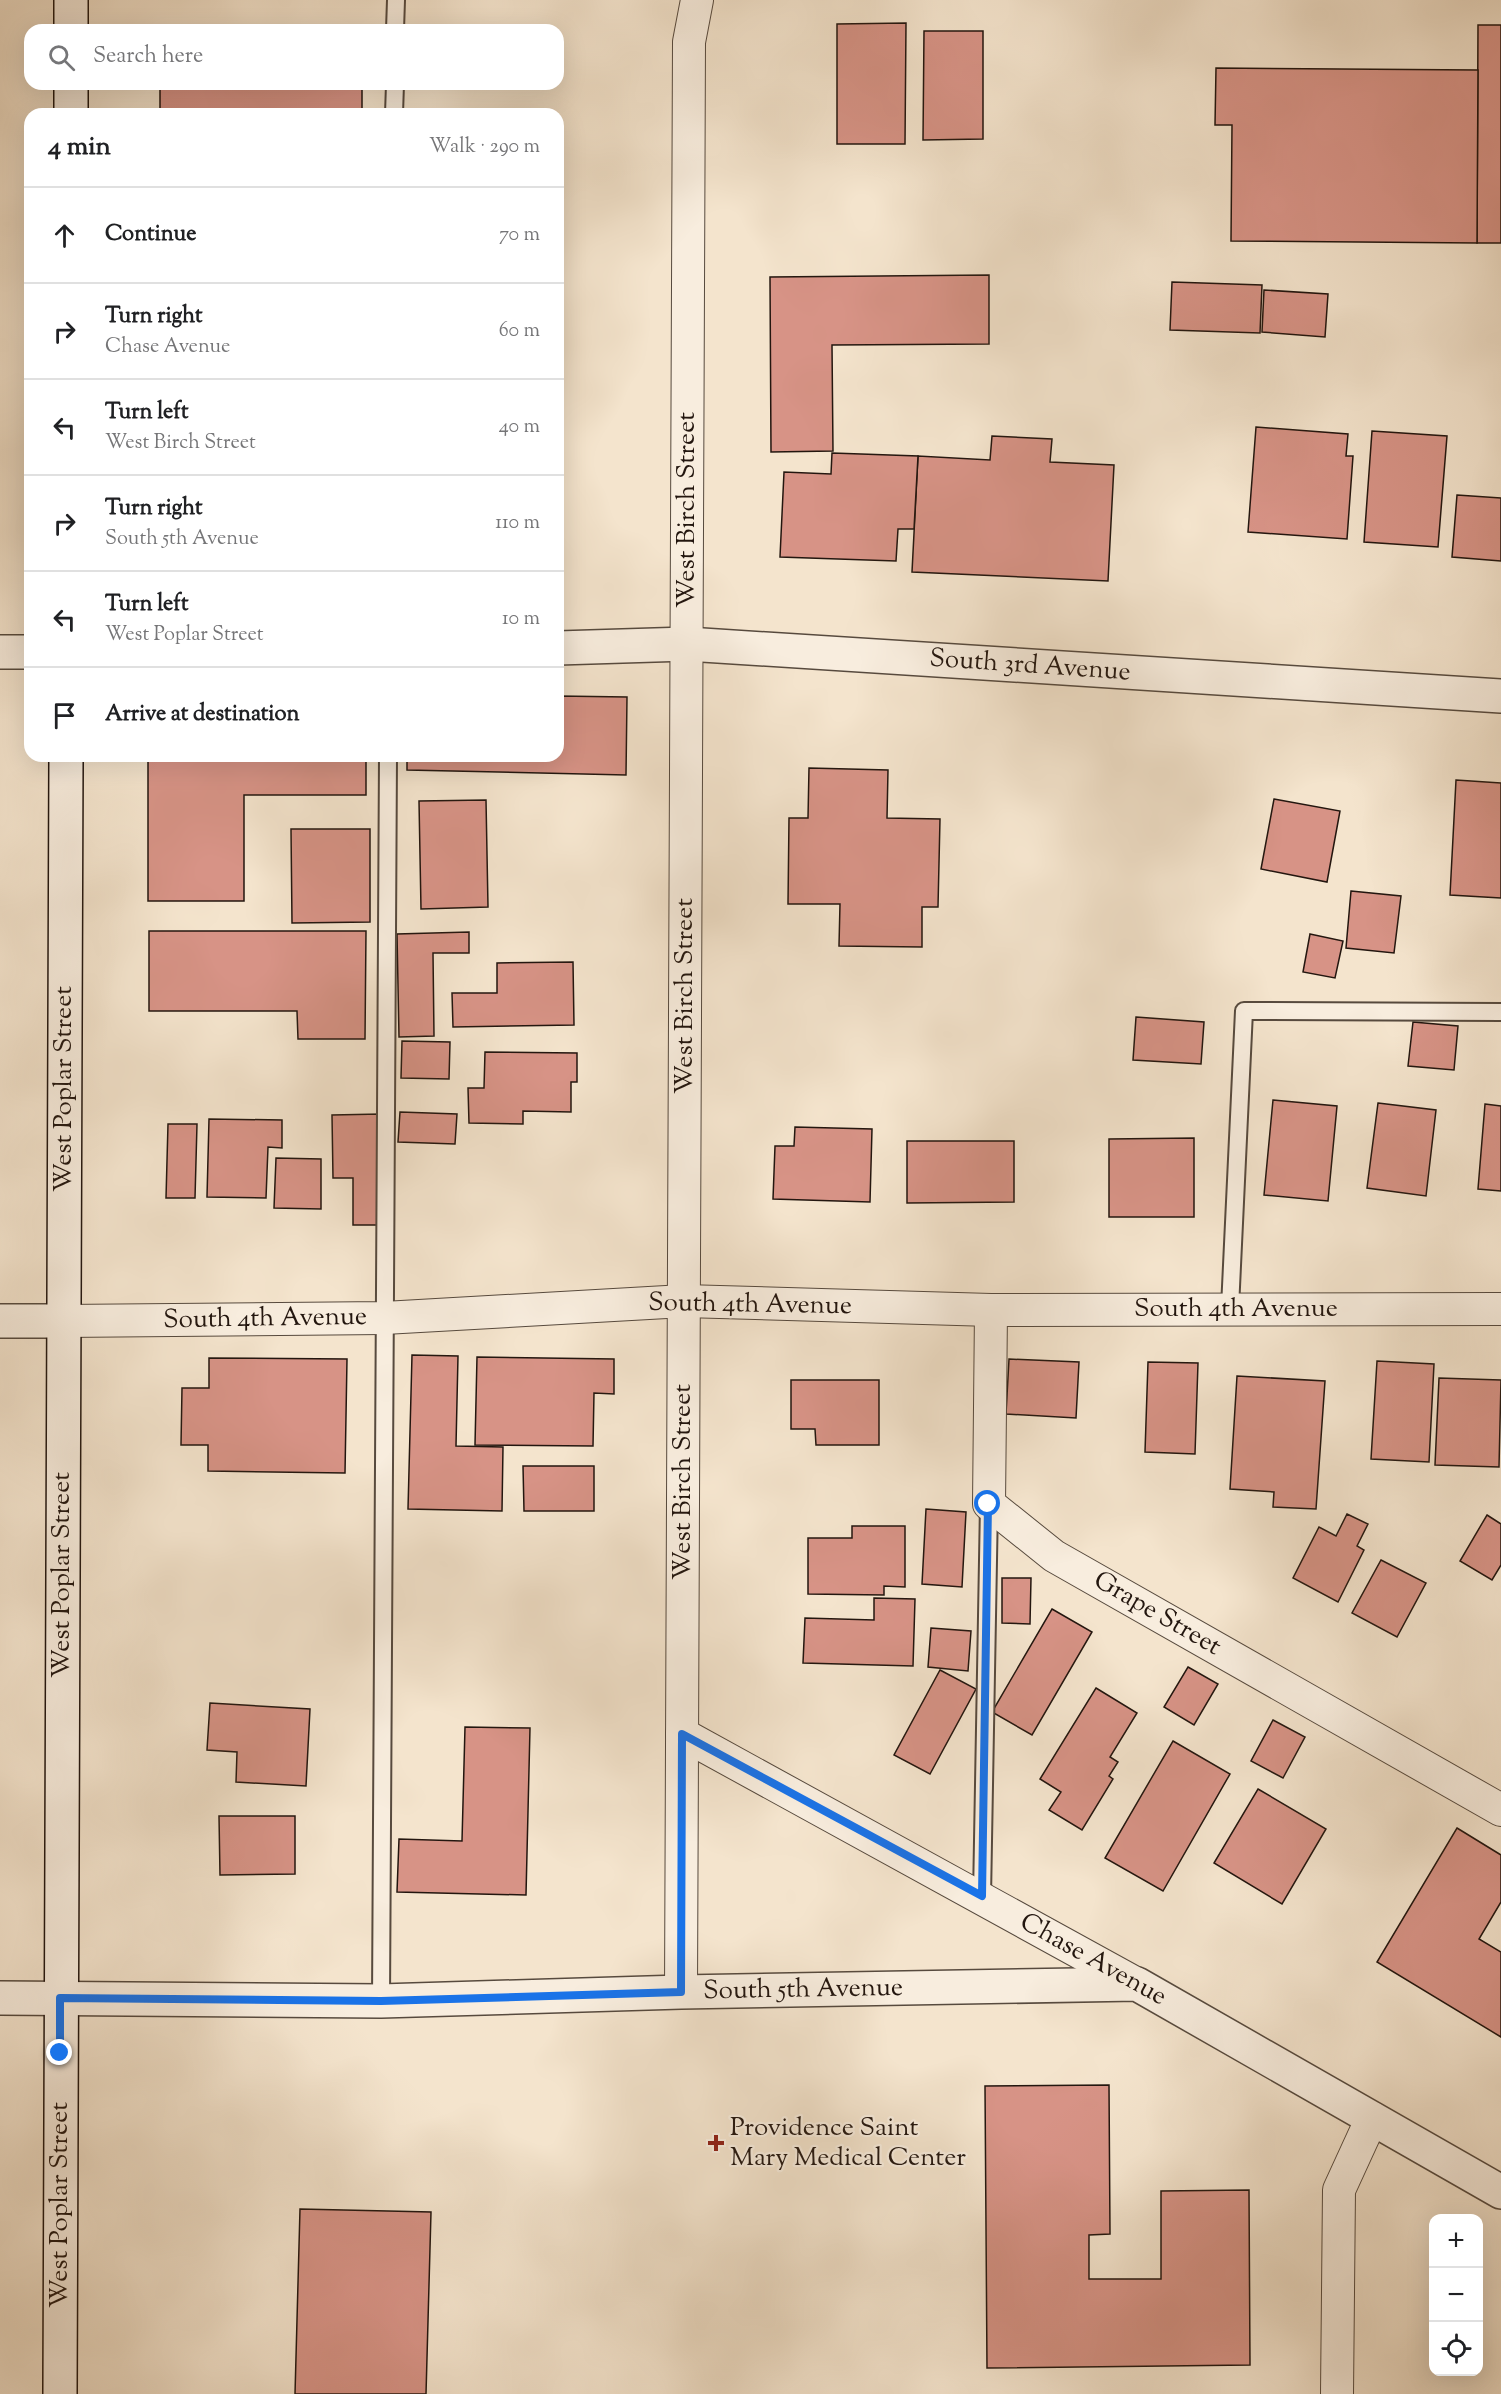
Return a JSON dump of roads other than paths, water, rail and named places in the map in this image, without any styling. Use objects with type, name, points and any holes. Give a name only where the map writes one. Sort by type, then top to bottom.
[{"type":"street","points":[[71,0],[71,24]]},
{"type":"street","name":"West Birch Street","points":[[681,1992],[689,42],[697,0]]},
{"type":"street","points":[[70,108],[71,90]]},
{"type":"street","name":"South 3rd Avenue","points":[[564,648],[687,644],[1501,696]]},
{"type":"street","points":[[0,652],[24,652]]},
{"type":"street","name":"West Poplar Street","points":[[60,2394],[66,762]]},
{"type":"street","name":"South 4th Avenue","points":[[0,1321],[384,1318],[684,1301],[991,1310],[1501,1309]]},
{"type":"street","points":[[988,1504],[991,1310]]},
{"type":"street","name":"Grape Street","points":[[988,1504],[1054,1556],[1501,1810]]},
{"type":"street","name":"Chase Avenue","points":[[682,1734],[982,1896],[1501,2192]]},
{"type":"street","name":"South 5th Avenue","points":[[0,1998],[381,2001],[681,1992],[1137,1984]]},
{"type":"street","points":[[1337,2394],[1339,2190],[1372,2118]]},
{"type":"lane","points":[[395,24],[396,0]]},
{"type":"lane","points":[[394,108],[395,90]]},
{"type":"lane","points":[[381,2001],[388,762]]},
{"type":"lane","points":[[1230,1308],[1244,1011],[1501,1012]]},
{"type":"lane","points":[[982,1896],[988,1504]]},
{"type":"place","name":"Providence Saint Mary Medical Center","points":[[716,2143]]}]
